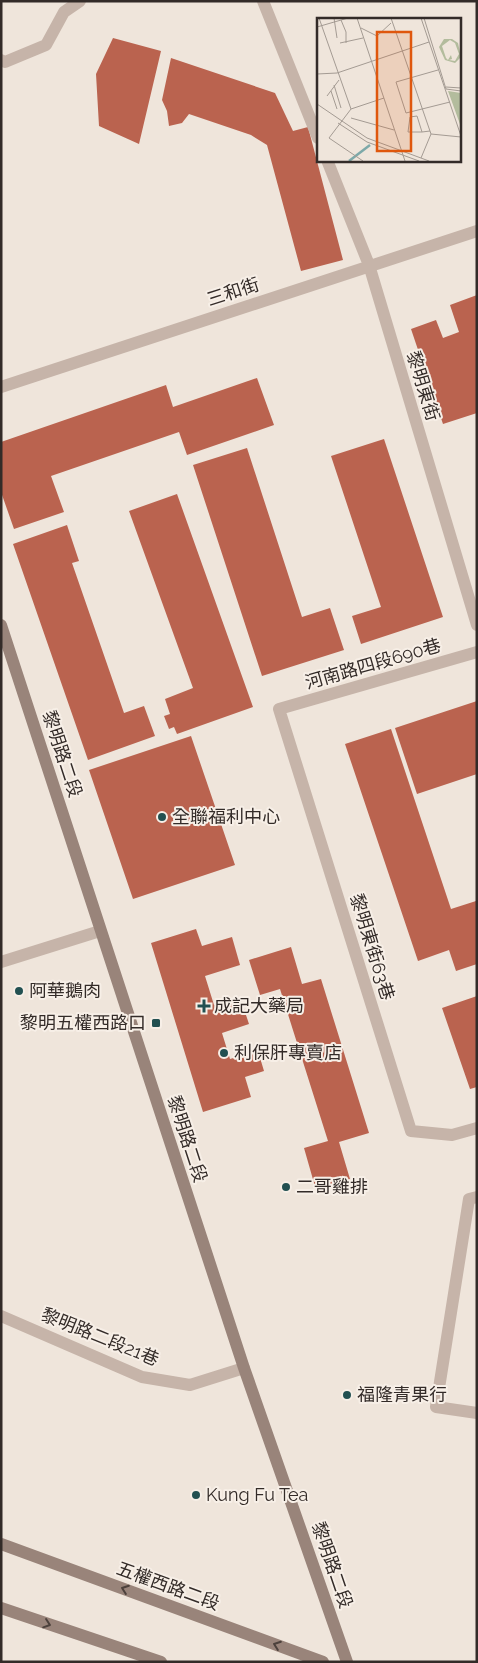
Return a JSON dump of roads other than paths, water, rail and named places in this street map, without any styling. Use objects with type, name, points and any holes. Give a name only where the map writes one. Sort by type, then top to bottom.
[{"type":"main road","name":"黎明路二段","points":[[1,625],[244,1368],[348,1662]]},
{"type":"main road","name":"五權西路二段","points":[[1,1544],[323,1662]]},
{"type":"main road","points":[[1,1608],[160,1662]]},
{"type":"street","points":[[1,60],[5,62],[46,45],[64,12],[80,1]]},
{"type":"street","points":[[263,1],[317,136]]},
{"type":"street","name":"黎明東街","points":[[327,161],[369,266],[477,625]]},
{"type":"street","name":"三和街","points":[[1,387],[477,231]]},
{"type":"street","name":"河南路四段690巷","points":[[279,709],[477,652]]},
{"type":"street","name":"黎明東街63巷","points":[[279,709],[411,1131],[452,1135],[477,1128]]},
{"type":"street","points":[[1,962],[100,930]]},
{"type":"street","points":[[477,1197],[469,1199],[436,1407],[477,1413]]},
{"type":"street","name":"黎明路二段21巷","points":[[1,1316],[142,1377],[190,1385],[244,1368]]},
{"type":"place","name":"全聯福利中心","points":[[162,817]]},
{"type":"place","name":"阿華鵝肉","points":[[19,991]]},
{"type":"place","name":"成記大藥局","points":[[204,1006]]},
{"type":"place","name":"黎明五權西路口","points":[[156,1023]]},
{"type":"place","name":"利保肝專賣店","points":[[224,1053]]},
{"type":"place","name":"二哥雞排","points":[[286,1187]]},
{"type":"place","name":"福隆青果行","points":[[347,1395]]},
{"type":"place","name":"Kung Fu Tea","points":[[196,1495]]}]
